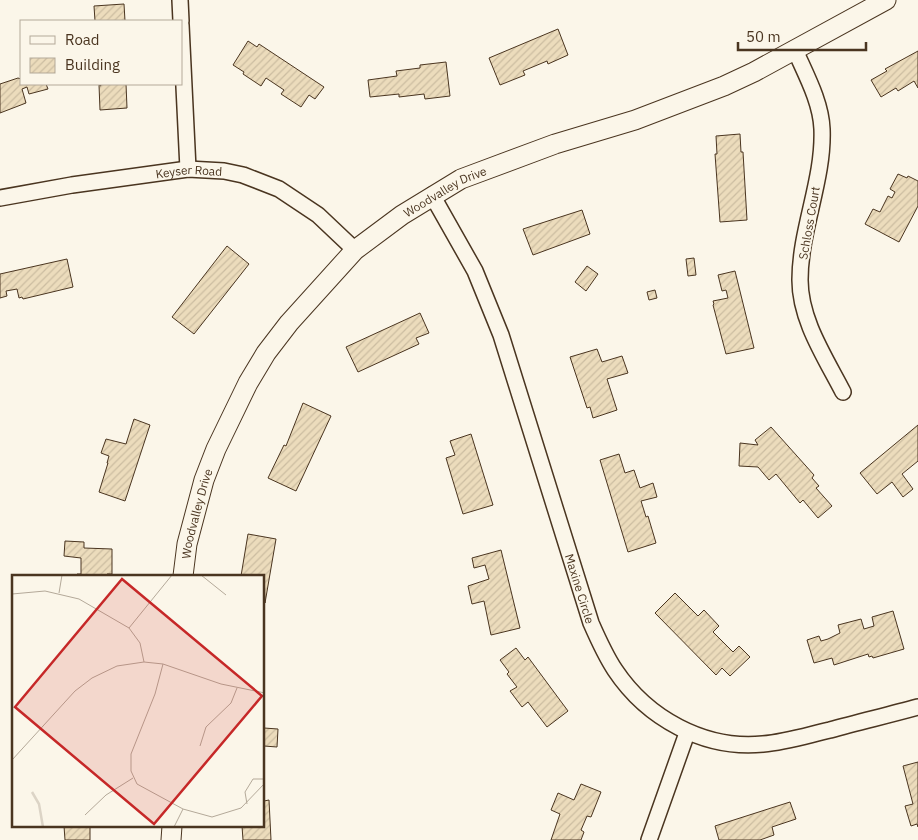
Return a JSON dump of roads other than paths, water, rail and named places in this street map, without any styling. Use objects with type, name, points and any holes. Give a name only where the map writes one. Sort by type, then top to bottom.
[{"type":"street","points":[[180,0],[181,20]]},
{"type":"street","name":"Woodvalley Drive","points":[[182,575],[204,480],[220,440],[248,383],[289,323],[354,250],[382,228],[432,195],[461,179],[554,144],[635,120],[677,105],[754,72],[886,0]]},
{"type":"street","points":[[182,46],[188,169]]},
{"type":"street","name":"Schloss Court","points":[[796,50],[812,87],[822,128],[819,169],[801,259],[802,301],[808,323],[843,392]]},
{"type":"street","name":"Keyser Road","points":[[0,198],[72,185],[188,169],[224,171],[243,175],[279,189],[318,215],[354,250]]},
{"type":"street","name":"Maxine Circle","points":[[432,195],[475,271],[501,335],[591,623],[602,648],[615,670],[634,694],[656,713],[687,733],[723,743],[742,745],[763,744],[820,732],[918,707]]},
{"type":"street","points":[[649,840],[687,733]]}]
